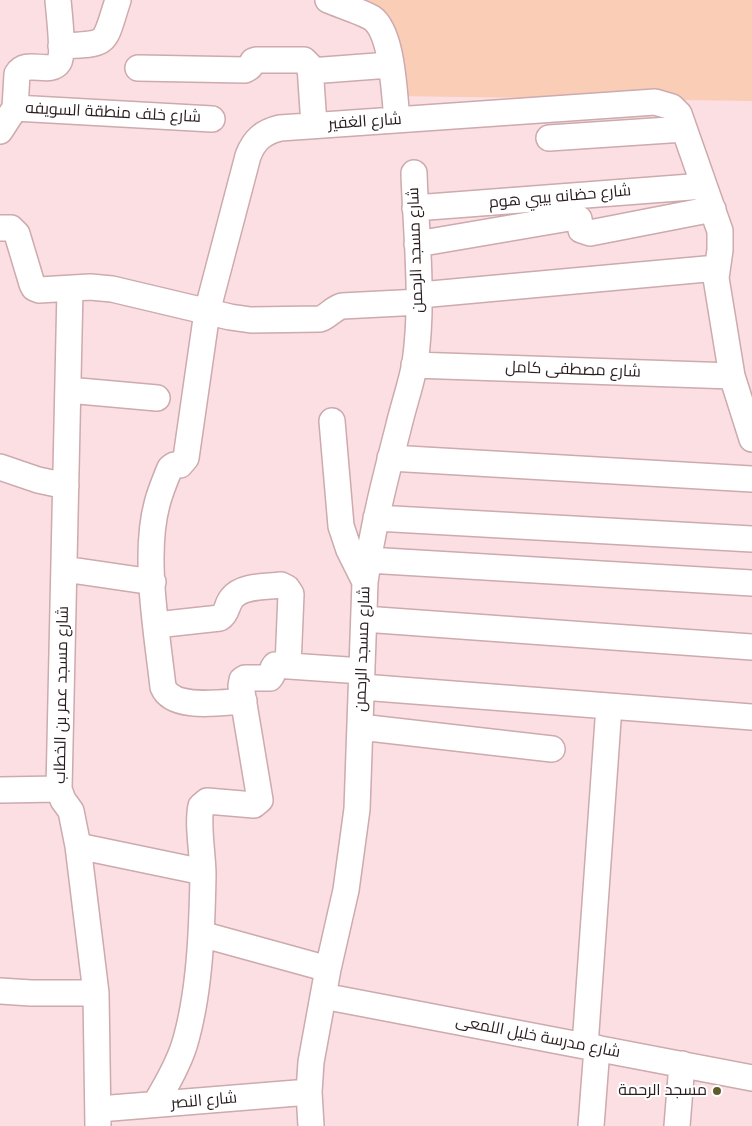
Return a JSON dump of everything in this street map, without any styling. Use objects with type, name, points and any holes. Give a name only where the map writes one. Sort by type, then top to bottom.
[{"type":"street","points":[[0,131],[15,108],[18,72],[25,67],[53,67],[57,65],[62,56],[58,0]]},
{"type":"street","points":[[61,46],[102,42],[107,34],[118,0]]},
{"type":"street","points":[[328,0],[372,19],[380,28],[386,39],[396,119]]},
{"type":"street","points":[[138,68],[245,70],[256,60],[300,60],[307,62],[310,66],[314,125]]},
{"type":"street","points":[[310,71],[390,65]]},
{"type":"street","name":"شارع الغفير","points":[[244,701],[195,704],[174,699],[169,696],[163,687],[156,625],[151,544],[157,505],[170,468],[174,465],[180,465],[186,458],[207,312],[252,146],[259,137],[269,131],[280,128],[655,102],[672,107],[679,114],[684,130]]},
{"type":"street","name":"شارع خلف منطقة السويفه","points":[[15,108],[212,119]]},
{"type":"street","points":[[549,138],[684,130],[720,231],[720,250],[716,278],[752,439]]},
{"type":"street","name":"شارع مسجد الرحمن","points":[[311,1126],[309,1092],[312,1053],[328,969],[348,881],[357,809],[367,571],[376,518],[414,365],[420,298],[414,173]]},
{"type":"street","name":"شارع حضانه بيبي هوم","points":[[415,208],[704,186]]},
{"type":"street","points":[[417,244],[575,217],[579,219],[581,230],[587,233],[713,210]]},
{"type":"street","points":[[9,231],[32,286],[39,290],[70,290],[90,287],[112,289],[207,312],[251,320],[320,319],[342,306],[717,268]]},
{"type":"street","name":"شارع مسجد عمر بن الخطاب","points":[[70,290],[59,789],[71,811],[78,846],[96,993],[99,1118]]},
{"type":"street","name":"شارع مصطفى كامل","points":[[414,365],[741,391]]},
{"type":"street","points":[[68,390],[157,398]]},
{"type":"street","points":[[332,421],[341,526],[349,550],[367,571],[752,584]]},
{"type":"street","points":[[390,458],[752,479]]},
{"type":"street","points":[[0,468],[38,480],[66,486]]},
{"type":"street","points":[[376,518],[752,539]]},
{"type":"street","points":[[64,569],[153,582]]},
{"type":"street","points":[[156,625],[220,618],[225,614],[232,598],[238,593],[245,590],[281,585],[291,594],[288,666]]},
{"type":"street","points":[[364,619],[752,647]]},
{"type":"street","points":[[155,1104],[171,1076],[192,1016],[201,934],[203,872],[201,808],[207,801],[254,806],[260,800],[241,686],[244,679],[270,678],[275,665],[362,679],[609,706],[752,717]]},
{"type":"street","points":[[591,1126],[591,1047],[609,706]]},
{"type":"street","points":[[360,727],[552,749]]},
{"type":"street","points":[[0,790],[59,789]]},
{"type":"street","points":[[78,846],[203,872]]},
{"type":"street","points":[[201,934],[328,969]]},
{"type":"street","points":[[0,991],[96,993]]},
{"type":"street","name":"شارع مدرسة خليل اللمعى","points":[[324,996],[752,1078]]},
{"type":"street","points":[[677,1126],[682,1064]]},
{"type":"street","name":"شارع النصر","points":[[99,1118],[155,1104],[309,1092]]},
{"type":"shaded area","points":[[336,0],[752,0],[752,101],[391,96],[376,17]]},
{"type":"place","name":"مسجد الرحمة","points":[[717,1091]]}]
